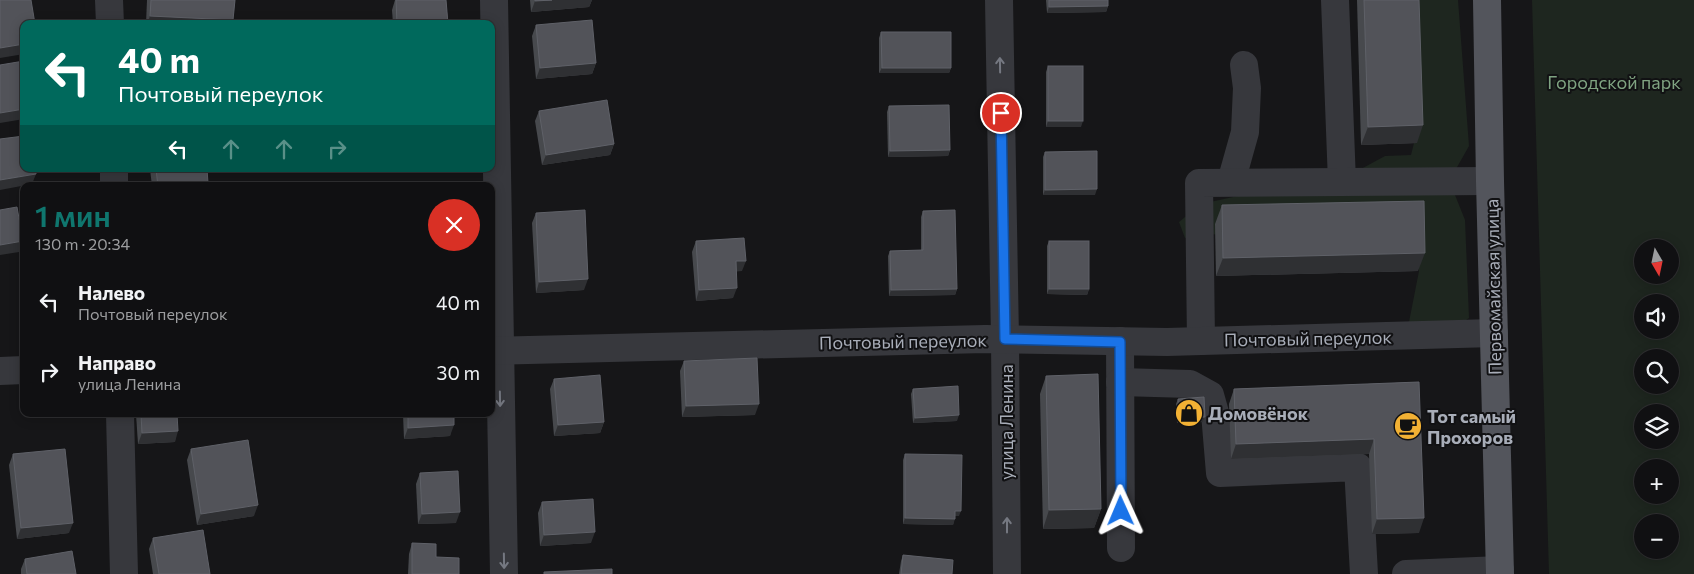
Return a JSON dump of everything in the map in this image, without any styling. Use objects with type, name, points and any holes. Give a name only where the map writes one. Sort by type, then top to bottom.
[{"type":"main road","name":"Первомайская улица","points":[[1488,0],[1490,181],[1500,572]]},
{"type":"street","points":[[109,0],[110,20]]},
{"type":"street","points":[[494,0],[494,20]]},
{"type":"street","name":"улица Ленина","points":[[999,0],[1007,574]]},
{"type":"street","points":[[1335,0],[1342,182]]},
{"type":"street","points":[[1231,182],[1246,132],[1247,88],[1244,66]]},
{"type":"street","points":[[1201,341],[1199,183],[1490,181]]},
{"type":"street","name":"Почтовый переулок","points":[[495,351],[1005,339],[1120,342],[1494,333]]},
{"type":"street","points":[[1120,342],[1121,548]]},
{"type":"street","points":[[495,351],[504,574]]},
{"type":"street","points":[[0,371],[20,370]]},
{"type":"street","points":[[1120,382],[1190,384],[1210,395],[1215,413],[1220,473],[1358,467],[1364,574]]},
{"type":"street","points":[[120,417],[124,574]]},
{"type":"street","points":[[1406,574],[1500,572]]},
{"type":"green space","points":[[1411,0],[1458,0],[1469,146],[1456,169],[1455,195],[1465,220],[1469,318],[1447,332],[1409,322],[1419,271],[1415,232],[1225,233],[1185,238],[1179,222],[1201,204],[1361,169],[1385,156],[1411,155],[1419,123]]},
{"type":"green space","name":"Городской парк","points":[[1532,0],[1694,0],[1694,574],[1549,574]]},
{"type":"building","points":[[0,0],[31,0],[34,20],[20,20],[20,45],[0,48]]},
{"type":"building","points":[[151,0],[235,0],[233,20],[150,16]]},
{"type":"building","points":[[396,0],[446,0],[448,20],[397,20]]},
{"type":"building","points":[[1049,0],[1108,0],[1108,6],[1049,7]]},
{"type":"building","points":[[1364,0],[1419,0],[1423,125],[1368,127]]},
{"type":"building","points":[[592,20],[596,63],[540,68],[536,25]]},
{"type":"building","points":[[881,32],[951,32],[951,68],[882,68]]},
{"type":"building","points":[[20,62],[20,110],[0,113],[0,65]]},
{"type":"building","points":[[1048,66],[1083,66],[1083,121],[1048,121]]},
{"type":"building","points":[[607,100],[614,144],[546,155],[539,111]]},
{"type":"building","points":[[949,105],[950,150],[890,151],[889,106]]},
{"type":"building","points":[[20,136],[20,172],[36,172],[36,174],[0,180],[0,139]]},
{"type":"building","points":[[1097,151],[1097,189],[1045,190],[1045,152]]},
{"type":"building","points":[[156,172],[207,172],[208,182],[158,182]]},
{"type":"building","points":[[1424,201],[1425,253],[1223,258],[1222,205]]},
{"type":"building","points":[[17,207],[20,224],[20,242],[0,245],[0,210]]},
{"type":"building","points":[[585,210],[588,279],[539,282],[536,213]]},
{"type":"building","points":[[955,210],[957,289],[891,290],[890,251],[923,250],[923,211]]},
{"type":"building","points":[[744,238],[746,261],[736,261],[737,288],[699,290],[696,241]]},
{"type":"building","points":[[1049,241],[1089,241],[1089,289],[1049,289]]},
{"type":"building","points":[[757,358],[759,404],[686,406],[684,361]]},
{"type":"building","points":[[1098,374],[1101,509],[1049,510],[1046,376]]},
{"type":"building","points":[[600,375],[604,422],[558,425],[554,379]]},
{"type":"building","points":[[1419,382],[1424,518],[1377,519],[1374,439],[1236,444],[1234,389]]},
{"type":"building","points":[[958,386],[959,415],[915,418],[913,389]]},
{"type":"building","name":"Домовёнок","points":[[1204,397],[1205,417],[1179,418],[1178,399]]},
{"type":"building","points":[[141,417],[177,417],[178,431],[142,433]]},
{"type":"building","points":[[408,417],[454,417],[454,425],[408,428]]},
{"type":"building","points":[[248,440],[258,505],[201,514],[191,449]]},
{"type":"building","points":[[65,449],[73,523],[21,528],[13,454]]},
{"type":"building","points":[[905,454],[962,455],[961,511],[955,511],[955,519],[905,518]]},
{"type":"building","points":[[458,471],[460,512],[422,514],[420,473]]},
{"type":"building","points":[[593,499],[595,532],[544,535],[542,502]]},
{"type":"building","points":[[203,530],[210,574],[159,574],[153,538]]},
{"type":"building","points":[[412,543],[436,544],[436,557],[459,558],[459,574],[412,574]]},
{"type":"building","points":[[72,551],[76,574],[27,574],[25,559]]},
{"type":"building","points":[[903,555],[953,560],[952,574],[901,574]]},
{"type":"building","points":[[612,569],[612,574],[544,574],[544,572]]},
{"type":"place","name":"Домовёнок","points":[[1189,413]]},
{"type":"place","name":"Тот самый Прохоров","points":[[1408,426]]},
{"type":"route","points":[[1001,113],[1005,339],[1120,342],[1121,511]]}]
